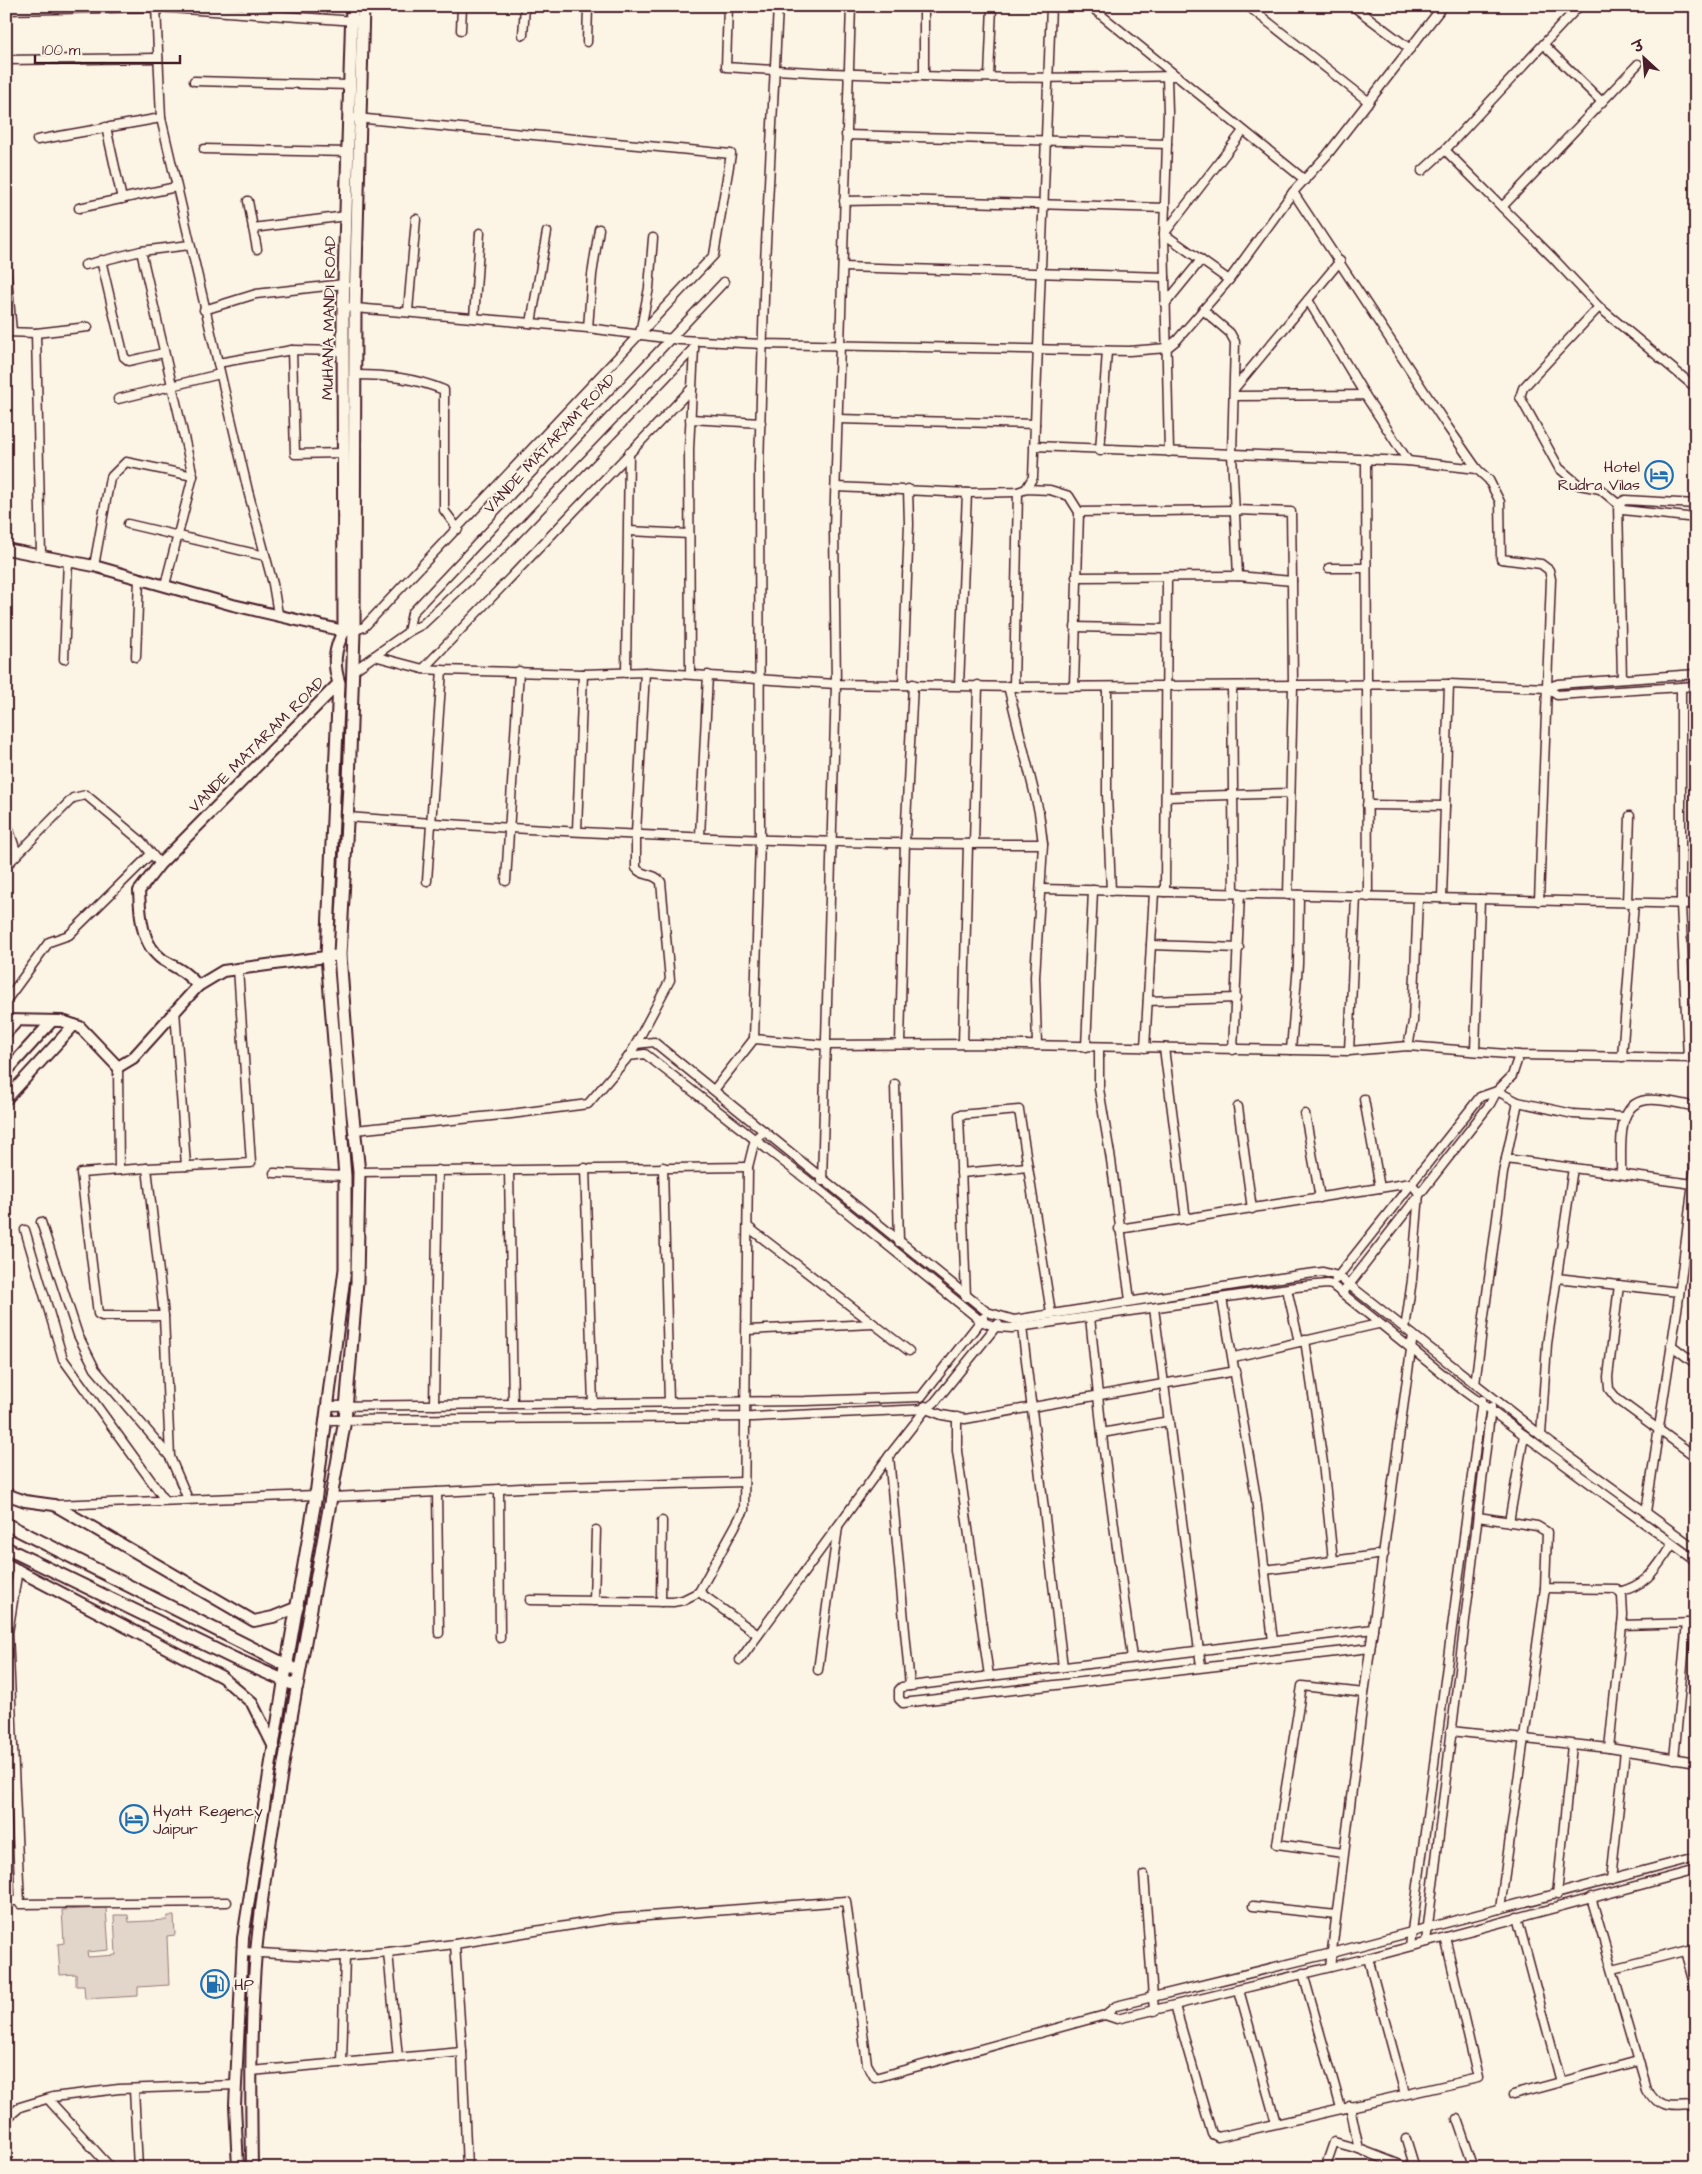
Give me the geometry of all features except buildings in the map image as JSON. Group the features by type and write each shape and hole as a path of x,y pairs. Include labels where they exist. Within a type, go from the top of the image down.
{"main road":[{"name":"MUHANA MANDI ROAD","path":"349,632 343,453 343,306 348,152 354,118 350,85 357,21 352,6"},
{"path":"6,1548 235,1659 297,1686 345,1420 357,1282 359,1172 350,1089 340,955 353,671 349,632 355,375 354,118 357,21 363,6"},
{"path":"284,1680 298,1608 316,1495 329,1406 345,1269 345,1176 327,956 339,683 334,666 335,650 349,632"},
{"name":"VANDE MATARAM ROAD","path":"339,683 353,671"},
{"path":"6,1524 300,1673"}],"street":[{"path":"292,6 292,15"},
{"path":"461,30 462,6"},
{"path":"523,35 525,6"},
{"path":"587,42 588,6"},
{"path":"728,6 726,67 924,76 1177,76"},
{"path":"714,1090 754,1038 760,839 761,680 758,539 763,344 778,6"},
{"path":"820,1191 822,1178 836,684 833,575 851,6"},
{"path":"924,6 924,76"},
{"path":"990,77 992,6"},
{"path":"1037,1045 1035,977 1043,844 1039,812 1011,687 1022,490 1033,477 1051,6"},
{"path":"1090,6 1305,180"},
{"path":"1248,6 1368,102"},
{"path":"1353,6 1410,49"},
{"path":"343,306 588,328 694,344 1107,351 1167,348 1177,340 1229,280 1293,192 1305,180 1444,6"},
{"path":"1422,171 1445,150 1579,6"},
{"path":"156,7 161,118 204,310 266,556 278,614"},
{"path":"6,10 156,7 357,21"},
{"path":"1544,45 1602,102"},
{"path":"6,60 158,58"},
{"path":"1502,207 1638,64"},
{"path":"1167,76 1168,144 1164,234 1164,304 1167,348 1169,452"},
{"path":"194,81 350,85"},
{"path":"37,140 106,126 161,118"},
{"path":"6,549 41,554 94,566 233,605 349,632 364,628 714,254 732,154 354,118"},
{"path":"106,126 122,199"},
{"path":"1164,234 1243,131"},
{"path":"846,135 1168,144"},
{"path":"204,149 348,152"},
{"path":"1445,150 1599,307 1696,388"},
{"path":"79,208 176,187"},
{"path":"1293,192 1447,426 1477,469 1489,480 1500,502 1501,559 1541,564 1549,570 1551,579 1539,901"},
{"path":"248,201 256,248"},
{"path":"844,201 1165,208"},
{"path":"253,228 346,216"},
{"path":"408,311 416,219"},
{"path":"588,328 592,275 599,229"},
{"path":"531,323 546,232"},
{"path":"474,318 480,233"},
{"path":"1164,234 1229,280"},
{"path":"640,335 649,288 653,238"},
{"path":"84,265 141,251 190,245"},
{"path":"141,251 193,476 165,585"},
{"path":"101,260 124,357 129,361 163,352"},
{"path":"1164,304 1200,260"},
{"path":"1234,393 1340,261"},
{"path":"6,265 9,332 36,333 88,327"},
{"path":"843,267 1165,276"},
{"name":"VANDE MATARAM ROAD","path":"408,632 412,613 724,282"},
{"path":"204,310 264,292 344,284"},
{"path":"1308,300 1408,460"},
{"path":"1599,307 1523,388 1520,398 1559,468 1579,485 1600,489 1624,510 1696,518"},
{"path":"1203,310 1230,333 1235,342 1232,454 1237,510 1238,576"},
{"path":"36,333 41,554"},
{"path":"690,674 690,419 694,344"},
{"name":"VANDE MATARAM ROAD","path":"353,671 408,632 423,624 501,550 694,344"},
{"path":"218,364 292,350 343,351"},
{"path":"292,350 295,454 343,453"},
{"path":"1100,451 1107,351"},
{"path":"118,400 220,374"},
{"path":"355,375 389,375 422,381 444,390 444,510 458,529"},
{"path":"423,669 692,388"},
{"path":"1234,393 1366,395"},
{"path":"690,419 761,423"},
{"path":"838,419 1035,424"},
{"path":"1034,446 1100,451 1408,460 1477,469"},
{"path":"626,673 629,453"},
{"path":"1366,460 1368,896"},
{"path":"94,566 110,478 126,462 193,476"},
{"path":"836,487 967,493 1022,490 1062,493 1069,496 1079,512 1074,686"},
{"path":"903,684 909,524 908,489"},
{"path":"959,685 967,493"},
{"path":"1618,504 1624,500 1696,504"},
{"path":"1618,504 1622,679"},
{"path":"1079,512 1237,510 1291,512 1293,686 1288,895"},
{"path":"128,524 266,556"},
{"path":"628,531 690,534"},
{"path":"64,659 68,560"},
{"path":"1329,568 1366,568"},
{"path":"1076,578 1238,576 1292,581"},
{"path":"1165,892 1167,577"},
{"path":"136,657 139,579"},
{"path":"1075,627 1166,629"},
{"path":"374,656 423,669 442,670 583,674 645,672 836,684 1011,687 1449,684 1547,688 1558,684 1696,674"},
{"path":"427,881 442,670"},
{"path":"506,881 519,671"},
{"path":"355,1130 588,1104 629,1056 667,989 671,972 661,882 654,875 638,871 636,833 645,672"},
{"path":"577,830 583,674"},
{"path":"700,836 708,675"},
{"name":"VANDE MATARAM ROAD","path":"198,986 189,975 161,958 153,948 141,928 139,891 160,864 339,683"},
{"path":"900,1044 913,684"},
{"path":"1442,898 1449,684"},
{"path":"963,1044 978,686"},
{"path":"1232,686 1239,948 1233,1050"},
{"path":"1547,688 1557,695 1696,686"},
{"path":"1107,687 1107,794 1111,890"},
{"path":"754,1038 826,1045 963,1044 1233,1050 1349,1051 1408,1046 1519,1055 1692,1058 1681,904 1681,687"},
{"path":"1166,797 1290,794"},
{"path":"6,866 73,798 80,795 86,795 141,841 160,864"},
{"path":"1367,805 1445,806"},
{"path":"1622,1056 1630,903 1630,816"},
{"path":"347,817 431,824 831,842 1043,844"},
{"path":"6,821 17,854"},
{"path":"6,1001 49,942 69,935 152,854"},
{"path":"1041,889 1696,904"},
{"path":"1086,1047 1093,890"},
{"path":"1144,1048 1154,892"},
{"path":"1291,1050 1298,964 1299,895"},
{"path":"1349,1051 1356,896"},
{"path":"1408,1046 1412,1022 1418,898"},
{"path":"1476,1051 1480,899"},
{"path":"1152,945 1239,948"},
{"path":"118,1067 133,1058 198,986 223,971 340,955"},
{"path":"164,1316 102,1316 98,1314 81,1173 252,1163 238,968"},
{"path":"1148,1001 1236,998"},
{"path":"175,1010 186,1166"},
{"path":"6,1020 62,1021 80,1027 118,1067 120,1170"},
{"path":"6,1033 17,1021"},
{"path":"6,1072 52,1021"},
{"path":"6,1098 74,1025"},
{"path":"636,1044 654,1042 966,1297 988,1312 1002,1318 1014,1320 1299,1274 1323,1272 1338,1276 1348,1286 1405,1328 1541,1435 1696,1549"},
{"path":"1099,1047 1099,1089 1111,1160 1130,1300"},
{"path":"1164,1048 1186,1220"},
{"path":"629,1056 645,1054 755,1139 981,1322 996,1327 1022,1327 1287,1289 1332,1285 1378,1324 1481,1403 1696,1562"},
{"path":"1343,1294 1419,1193 1490,1104 1497,1091 1512,1076 1519,1055"},
{"path":"895,1084 899,1242"},
{"path":"1332,1285 1480,1097 1497,1091 1518,1102 1573,1114 1625,1117"},
{"path":"1364,1099 1380,1188"},
{"path":"1621,1173 1623,1124 1629,1107 1637,1101 1656,1099 1696,1107"},
{"path":"1475,1384 1506,1159 1518,1102"},
{"path":"1238,1107 1252,1209"},
{"path":"966,1297 959,1115 1019,1110 1051,1313"},
{"path":"1305,1114 1320,1198"},
{"path":"530,1600 661,1602 683,1600 699,1592 744,1510 748,1167 755,1139 764,1131"},
{"path":"1646,1512 1679,1292 1696,1158"},
{"path":"1506,1159 1693,1184"},
{"path":"663,1167 669,1403"},
{"path":"359,1172 748,1167"},
{"path":"961,1173 1028,1167"},
{"path":"147,1168 164,1316 170,1457"},
{"path":"585,1168 593,1404"},
{"path":"1541,1435 1547,1344 1573,1168"},
{"path":"509,1169 513,1404"},
{"path":"434,1405 438,1170"},
{"path":"274,1173 345,1176"},
{"path":"1119,1229 1186,1220 1411,1183"},
{"path":"1405,1328 1412,1280 1419,1193 1411,1183"},
{"path":"41,1222 78,1335 95,1369 170,1457 188,1499"},
{"path":"748,1227 910,1352"},
{"path":"25,1230 63,1359 164,1500"},
{"path":"1557,1278 1679,1292"},
{"path":"1619,1285 1608,1378 1609,1389 1617,1399 1696,1457"},
{"path":"1287,1289 1302,1341 1323,1463 1333,1561"},
{"path":"1222,1298 1234,1357 1256,1498 1274,1641"},
{"path":"1154,1308 1201,1666"},
{"path":"329,1406 746,1402 921,1397 988,1312"},
{"path":"740,1660 889,1456 926,1408 935,1402 1002,1318"},
{"path":"1090,1318 1102,1434 1132,1658"},
{"path":"747,1330 872,1324"},
{"path":"1234,1357 1378,1324"},
{"path":"1022,1327 1063,1667"},
{"path":"1330,1967 1364,1693 1413,1335"},
{"path":"1671,1345 1696,1364"},
{"path":"327,1420 746,1417 926,1408 942,1415 965,1419 1236,1371"},
{"path":"1410,1946 1483,1390"},
{"path":"921,1397 926,1408"},
{"path":"1426,1942 1492,1397"},
{"path":"957,1417 957,1451 989,1676"},
{"path":"1102,1434 1169,1421"},
{"path":"1509,1522 1524,1435"},
{"path":"889,1456 910,1686"},
{"path":"332,1497 499,1489 744,1482"},
{"path":"499,1489 500,1638"},
{"path":"437,1492 439,1633"},
{"path":"6,1494 25,1501 54,1505 316,1495"},
{"path":"54,1505 254,1621 298,1608"},
{"path":"1478,1517 1538,1526 1547,1532 1545,1588 1500,1910"},
{"path":"661,1602 662,1521"},
{"path":"818,1670 838,1526"},
{"path":"594,1601 596,1530"},
{"path":"1619,1592 1636,1587 1649,1577 1672,1545"},
{"path":"1264,1570 1384,1554"},
{"path":"6,1564 222,1677 252,1703 274,1747"},
{"path":"18,1569 8,1633 20,1904 227,1902"},
{"path":"1545,1588 1617,1589 1622,1596 1622,1625 1609,1748"},
{"path":"699,1592 758,1635"},
{"path":"1622,1625 1692,1623 1674,1759"},
{"path":"1370,1648 1201,1666 903,1702 899,1699 899,1690 910,1686 1373,1629"},
{"path":"238,2168 236,2085 243,1952 284,1680"},
{"path":"252,2168 251,2071 256,1952 264,1882 297,1686"},
{"path":"1343,1853 1277,1844 1302,1686 1364,1693"},
{"path":"280,1712 292,1714"},
{"path":"1451,1731 1609,1748 1696,1762"},
{"path":"1557,1895 1572,1745"},
{"path":"1611,1880 1625,1751"},
{"path":"6,1791 15,1791"},
{"path":"243,1952 329,1957 345,1956 455,1944 609,1918 846,1901 867,2064 875,2078 1105,2014 1116,2006 1500,1910 1696,1857"},
{"path":"1105,2014 1117,2019 1175,2006 1368,1958 1696,1870"},
{"path":"1144,1875 1154,2010"},
{"path":"1591,1897 1638,2062 1653,2101 1659,2106 1696,2106"},
{"path":"6,1901 20,1901"},
{"path":"1253,1906 1336,1915"},
{"path":"1517,1917 1561,2082"},
{"path":"1175,2006 1212,2134 1218,2137 1478,2078 1445,1937"},
{"path":"455,1944 467,2168"},
{"path":"1613,1969 1696,1948"},
{"path":"1685,1951 1696,1991"},
{"path":"388,1952 398,2058"},
{"path":"342,2063 345,1956"},
{"path":"1368,1958 1405,2094"},
{"path":"1303,1973 1340,2108"},
{"path":"1239,1990 1276,2123"},
{"path":"251,2071 462,2052"},
{"path":"1512,2095 1638,2062"},
{"path":"6,2119 20,2107 48,2099 134,2089 236,2085"},
{"path":"134,2089 138,2168"},
{"path":"48,2099 111,2168"},
{"path":"1350,2106 1359,2149"},
{"path":"1458,2119 1474,2168"},
{"path":"1406,2139 1414,2168"},
{"path":"1325,2168 1334,2142 1359,2149 1408,2168"}],"shaded area":[{"path":"106,1908 109,1950 87,1952 88,1957 116,1955 114,1915 128,1915 129,1922 167,1920 168,1916 174,1916 175,1935 167,1936 169,1985 138,1987 138,1996 85,1999 84,1986 76,1986 76,1974 60,1975 58,1944 64,1943 62,1910"}],"place":[{"name":"Hotel Rudra Vilas","path":"1659,475"},
{"name":"Hyatt Regency Jaipur","path":"134,1819"},
{"name":"HP","path":"215,1984"}]}
